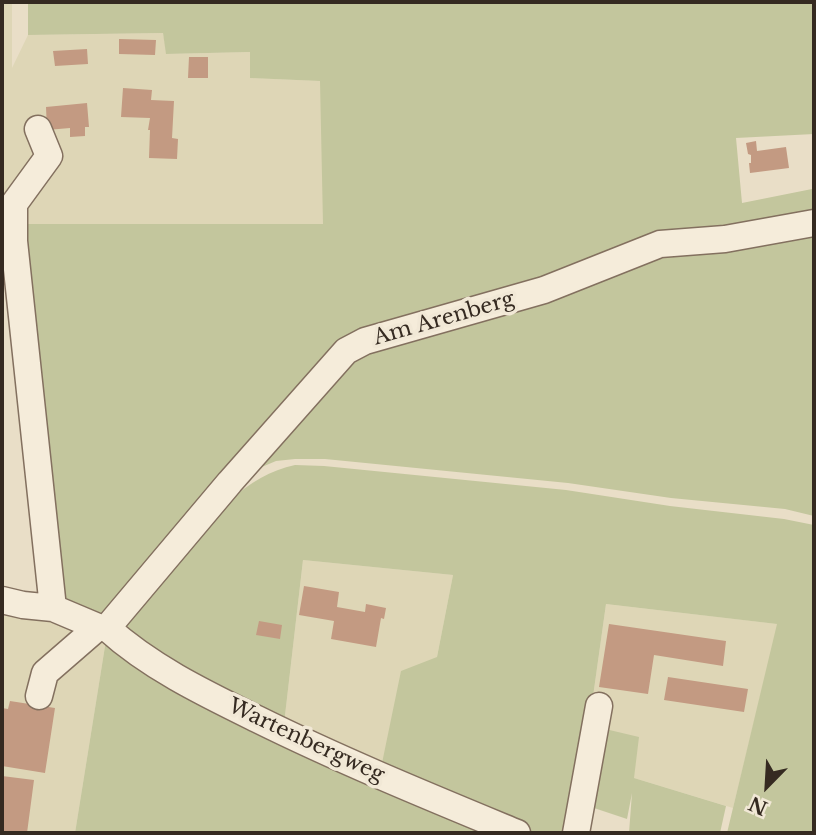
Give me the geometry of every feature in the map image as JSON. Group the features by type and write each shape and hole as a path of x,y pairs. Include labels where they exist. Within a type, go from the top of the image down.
{"street":[{"path":"38,129 49,156 13,204 14,242 53,608"},
{"name":"Am Arenberg","path":"39,696 46,673 102,627 346,351 365,341 544,290 660,244 725,239 814,223"},
{"name":"Wartenbergweg","path":"2,600 53,608 102,627 128,647 201,692 390,780 517,833"},
{"path":"576,833 599,706"}],"shaded area":[{"path":"2,2 12,2 12,68 28,35 163,33 167,54 250,52 251,78 321,81 324,224 19,224 2,238"},
{"path":"303,560 453,575 437,657 381,768 284,724"},
{"path":"606,604 778,624 733,808 634,778 589,725"},
{"path":"2,605 106,640 75,833 2,833"}],"green space":[{"path":"28,2 814,2 814,134 736,138 742,203 812,189 814,156 814,516 785,509 671,498 568,483 325,459 276,461 250,472 350,354 367,345 546,295 661,249 726,245 813,230 812,213 725,233 661,239 545,286 362,337 346,348 220,492 107,614 58,605 18,241 19,224 323,224 320,81 250,78 250,52 166,54 163,33 28,35"},
{"path":"295,465 566,490 814,525 814,833 727,833 777,624 606,604 571,833 534,833 381,768 401,671 437,657 453,575 303,560 284,724 127,634 130,617 231,500 261,478"},
{"path":"106,640 505,833 75,833"},
{"path":"601,728 639,737 634,778 726,806 720,833 629,833 632,793 627,819 588,806"}],"building":[{"path":"119,39 156,40 155,55 119,54"},
{"path":"87,49 88,64 55,66 53,51"},
{"path":"189,57 208,57 208,78 188,78"},
{"path":"123,88 152,90 151,100 174,101 172,138 178,139 177,159 149,158 150,118 121,117"},
{"path":"87,103 89,127 85,127 85,136 70,137 70,128 47,130 46,107"},
{"path":"756,141 757,151 786,147 789,168 750,173 751,155 748,154 746,143"},
{"path":"304,586 339,592 337,607 365,612 366,604 386,608 384,619 381,618 376,647 331,639 334,621 299,615"},
{"path":"259,621 282,625 280,639 256,635"},
{"path":"609,624 726,641 723,666 654,655 648,694 599,687"},
{"path":"668,677 748,689 744,712 664,700"},
{"path":"10,701 55,708 45,773 2,766 2,708 8,709"},
{"path":"2,776 34,780 27,833 2,833"}]}
